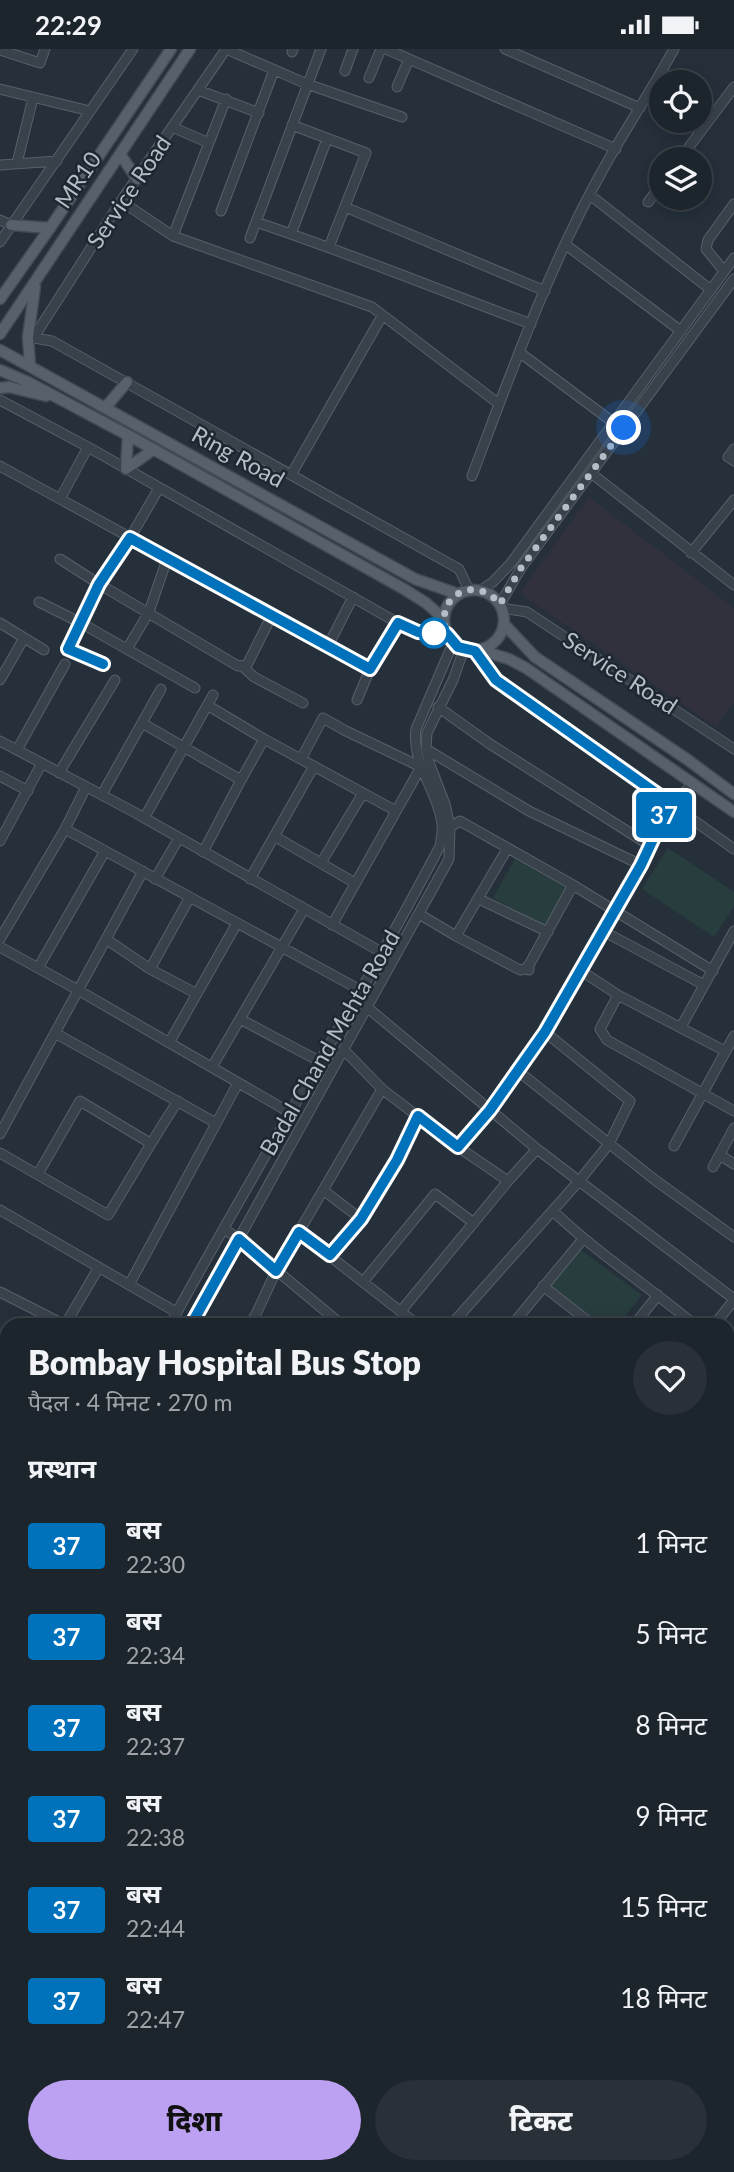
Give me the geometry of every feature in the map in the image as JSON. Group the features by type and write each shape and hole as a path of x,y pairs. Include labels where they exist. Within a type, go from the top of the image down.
{"main road":[{"name":"MR10","path":"2,294 171,49"},
{"name":"MR10","path":"0,334 190,49"},
{"path":"120,154 137,179"},
{"path":"11,225 50,228"},
{"path":"30,366 36,281"},
{"name":"Ring Road","path":"0,350 415,579 458,594"},
{"name":"Ring Road","path":"0,370 154,449 404,589 443,618"},
{"path":"105,408 127,382"},
{"path":"0,388 9,387 62,400"},
{"path":"126,469 128,435"},
{"path":"126,469 154,449"},
{"path":"734,794 535,657 504,624 501,606 495,597 475,590 458,594 450,600 443,618 450,638 473,650 509,659 526,668 734,812"},
{"path":"473,650 496,641 504,624"}],"street":[{"path":"5,50 40,63 45,49"},
{"path":"0,242 133,49"},
{"path":"226,49 307,84 402,117"},
{"name":"Service Road","path":"31,337 226,49"},
{"path":"250,238 321,49"},
{"path":"345,71 353,49"},
{"path":"369,78 384,49 616,149"},
{"path":"505,49 640,108"},
{"path":"472,476 519,352 566,245 590,195 674,49"},
{"path":"397,87 409,59"},
{"path":"222,211 274,70"},
{"path":"689,147 734,87"},
{"path":"0,89 90,111"},
{"path":"198,90 259,113"},
{"path":"17,163 33,97"},
{"path":"173,236 226,99"},
{"path":"292,125 366,153 329,247"},
{"path":"172,127 209,143"},
{"path":"291,233 327,139"},
{"path":"0,165 57,161"},
{"path":"590,195 711,290"},
{"path":"121,201 173,236 372,307 499,404"},
{"path":"724,271 706,249 708,240 734,204"},
{"path":"345,207 545,291"},
{"path":"0,220 11,225"},
{"path":"256,222 531,324"},
{"path":"566,245 681,331"},
{"path":"31,337 52,341 459,569 475,590 493,582 511,563 734,258"},
{"path":"501,606 521,568 734,279"},
{"path":"291,475 382,316"},
{"path":"519,352 614,422"},
{"path":"0,400 398,623 418,632 450,638 415,729 414,741 421,750 450,827 449,859 195,1318"},
{"path":"60,499 88,447"},
{"path":"734,449 728,457 734,461"},
{"path":"0,466 370,669"},
{"path":"591,473 734,585"},
{"path":"103,664 68,649 99,584 159,488"},
{"path":"691,553 734,500"},
{"path":"127,649 149,612 167,558"},
{"path":"60,559 243,667 254,677 303,703"},
{"path":"328,646 353,597"},
{"path":"38,602 195,688"},
{"name":"Service Road","path":"501,606 527,612 734,749"},
{"path":"243,667 247,665 272,615"},
{"path":"0,623 44,650"},
{"path":"357,700 370,669 398,623"},
{"path":"0,680 24,638"},
{"path":"421,750 438,707 473,650 496,680 734,849"},
{"path":"17,750 65,664"},
{"path":"60,773 115,680"},
{"path":"105,789 161,689"},
{"path":"147,813 213,695"},
{"path":"207,705 396,811"},
{"path":"438,707 490,744 649,845"},
{"path":"302,759 323,718 421,767 332,925"},
{"path":"142,723 240,780"},
{"path":"203,852 264,739"},
{"path":"0,741 383,953"},
{"path":"421,750 529,811 641,865"},
{"name":"Badal Chand Mehta Road","path":"173,1318 289,1112 362,991 440,846 443,826 421,767 421,750"},
{"path":"0,841 42,763"},
{"path":"250,879 314,766"},
{"path":"0,776 28,791"},
{"path":"458,1147 490,1110 545,1032 641,865 670,803 695,784"},
{"path":"0,939 65,829 86,787"},
{"path":"321,863 363,793"},
{"path":"450,827 460,821 573,885 713,971"},
{"path":"65,829 362,991"},
{"path":"274,837 355,883"},
{"path":"155,879 179,838"},
{"path":"456,936 508,849"},
{"path":"38,968 105,851"},
{"path":"0,1134 143,871"},
{"path":"419,914 520,969 529,970 573,885"},
{"path":"150,969 190,897"},
{"path":"479,899 548,932"},
{"path":"212,1067 304,909"},
{"path":"169,1042 237,923"},
{"path":"603,931 704,985"},
{"path":"681,1027 734,931"},
{"path":"106,939 150,969 197,994"},
{"path":"0,947 289,1112"},
{"path":"580,971 618,995 726,1051"},
{"path":"618,995 600,1029 607,1040 734,1111"},
{"path":"368,1008 537,1149 734,1299 719,1318"},
{"path":"240,1019 319,1061"},
{"path":"457,1318 609,1144 630,1101 545,1032"},
{"path":"55,1033 216,1123"},
{"path":"674,1146 734,1036"},
{"path":"345,1051 382,1089 508,1181"},
{"path":"518,1071 609,1144 734,1237"},
{"path":"129,1285 238,1083"},
{"path":"253,1318 276,1271 382,1089"},
{"path":"38,1174 80,1101 150,1143"},
{"path":"0,1153 108,1215 178,1101"},
{"path":"330,1255 361,1219 397,1160 418,1116"},
{"path":"713,1167 734,1128"},
{"path":"401,1311 537,1149"},
{"path":"720,1155 734,1164"},
{"path":"323,1190 361,1219"},
{"path":"363,1282 435,1193 474,1223"},
{"path":"0,1210 176,1312"},
{"path":"553,1211 583,1239 687,1318"},
{"path":"224,1229 333,1318"},
{"path":"299,1232 410,1318"},
{"path":"517,1318 583,1239"},
{"path":"69,1318 99,1267"},
{"path":"542,1286 584,1318"},
{"path":"0,1292 51,1318"},
{"path":"640,1318 659,1295"}],"shaded area":[{"path":"589,497 734,608 734,702 716,727 524,597 522,590"}],"green space":[{"path":"668,848 734,892 734,906 714,937 642,889"},
{"path":"515,859 567,888 546,927 493,898"},
{"path":"581,1250 642,1295 624,1318 593,1318 549,1286"}],"bus line":[{"name":"37","path":"103,664 68,649 99,584 130,538 370,669 398,623 418,632 447,634 458,647 475,651 496,680 670,803 641,865 545,1032 490,1110 458,1147 418,1116 397,1160 361,1219 330,1255 299,1232 276,1271 239,1239 195,1318"}],"route":[{"path":"434,633 447,634 443,618 445,609 450,600 463,591 481,590 495,597 500,604 521,568 624,428"}]}
